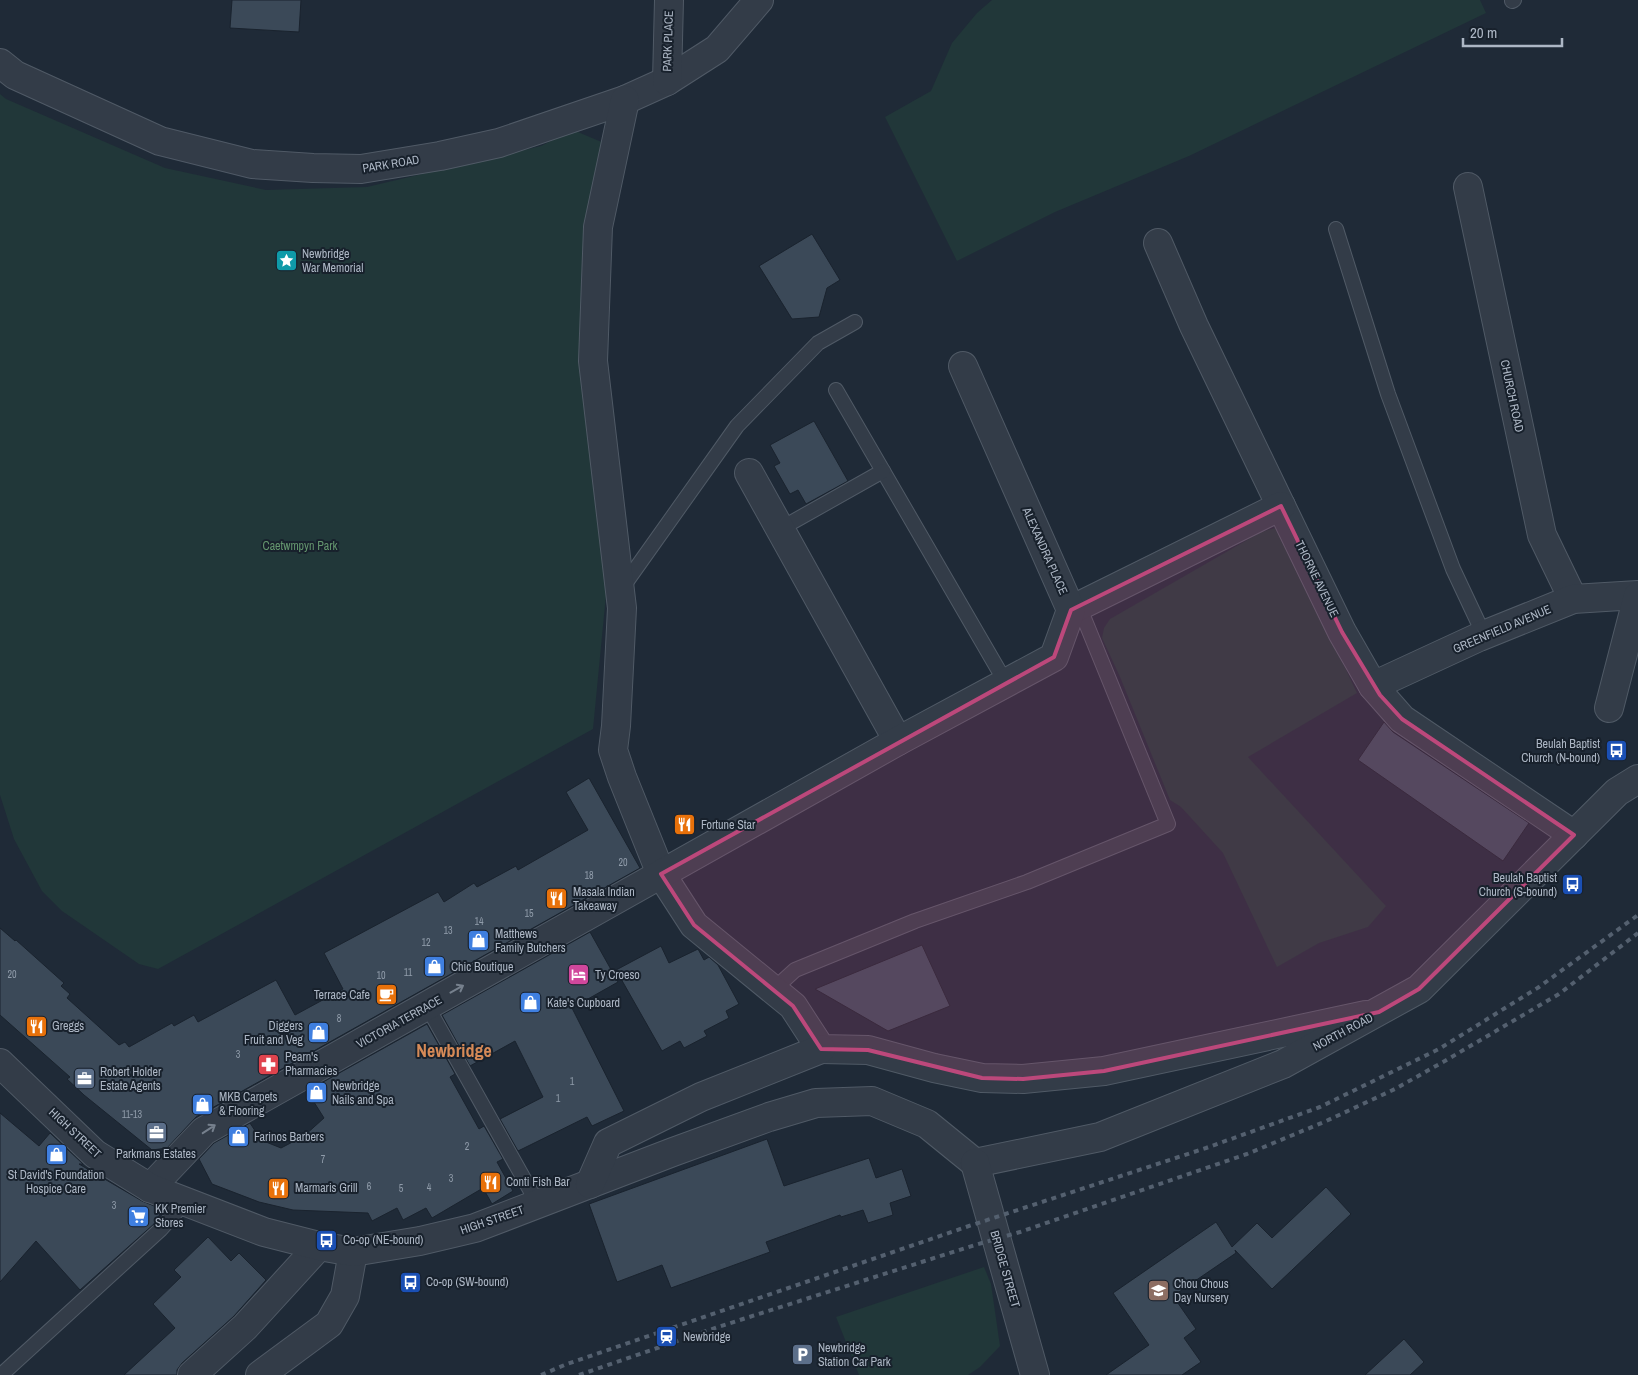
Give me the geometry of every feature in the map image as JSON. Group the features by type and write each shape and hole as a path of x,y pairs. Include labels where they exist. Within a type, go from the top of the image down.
{"street":[{"name":"PARK PLACE","path":"667,81 669,0"},
{"name":"PARK ROAD","path":"0,64 14,74 160,141 252,164 361,169 440,156 499,142 625,100 667,81 718,49 759,0"},
{"path":"625,100 598,227 593,361 622,608 613,750 622,778 661,874 694,925 772,991 793,1006 821,1049"},
{"name":"CHURCH ROAD","path":"1468,187 1542,535 1573,599"},
{"name":"THORNE AVENUE","path":"1158,243 1194,326 1342,632 1373,686 1402,718 1574,835"},
{"name":"ALEXANDRA PLACE","path":"661,874 898,741 1054,657 1075,608 963,366"},
{"path":"749,473 898,741"},
{"path":"1075,608 1281,506"},
{"path":"1609,708 1638,596"},
{"name":"GREENFIELD AVENUE","path":"1373,686 1484,635 1573,599 1638,596"},
{"name":"NORTH ROAD","path":"976,1163 1100,1137 1283,1064 1419,990 1617,792 1638,779"},
{"name":"VICTORIA TERRACE","path":"150,1188 204,1131 661,874"},
{"path":"590,1184 608,1143 701,1096 821,1049 868,1050 934,1068 982,1078 1023,1079 1104,1071 1379,1012"},
{"name":"HIGH STREET","path":"0,1063 95,1154 150,1188 264,1232 319,1246 353,1252 420,1241 475,1228 769,1117 816,1103 872,1101 927,1124 976,1163"},
{"name":"BRIDGE STREET","path":"976,1163 1034,1375"},
{"path":"192,1375 245,1327 319,1246"},
{"path":"260,1375 329,1324 345,1296 353,1252"}],"lane":[{"path":"1336,229 1388,394 1453,569 1484,635"},
{"path":"620,591 737,426 818,343 855,322"},
{"path":"836,390 1006,683"},
{"path":"780,529 883,471"},
{"path":"772,991 795,970 915,921 1027,882 1168,824 1075,608"},
{"path":"427,1006 538,1204"},
{"path":"1,1375 161,1229 185,1202"}],"highlighted area":[{"path":"1281,506 1342,632 1380,695 1402,719 1574,835 1419,989 1379,1012 1104,1071 1023,1079 982,1078 868,1050 821,1049 793,1006 694,925 661,874 1054,657 1071,610"}],"green space":[{"path":"992,0 1480,0 1486,13 1189,156 1055,212 957,261 885,117 931,91 952,43 977,13"},
{"name":"Caetwmpyn Park","path":"0,94 6,99 165,168 266,190 367,187 541,146 573,130 604,143 596,478 606,595 593,729 158,969 139,964 62,911 42,891 14,839 0,795"},
{"path":"1275,528 1283,536 1357,693 1248,757 1386,906 1368,927 1319,943 1277,967 1223,853 1181,807 1170,800 1120,677 1102,638 1104,628 1110,619 1261,532"},
{"path":"984,1267 991,1284 1000,1346 980,1367 968,1375 859,1375 836,1317"}],"building":[{"path":"232,0 301,0 299,32 230,28"},
{"path":"812,234 840,280 827,288 819,317 792,319 759,266"},
{"path":"814,421 848,481 806,504 798,490 790,494 774,466 780,463 770,445"},
{"path":"1384,722 1393,732 1529,823 1503,861 1358,760"},
{"path":"589,778 640,868 196,1117 167,1148 152,1150 84,1095 67,1079 70,1077 0,1015 0,928 64,983 61,986 70,994 67,998 119,1045 125,1042 129,1047 172,1023 174,1026 194,1015 198,1022 276,980 295,1015 343,989 324,953 438,892 444,902 474,883 477,887 516,866 518,870 588,830 566,792"},
{"path":"590,932 618,982 572,1008 624,1111 592,1126 587,1117 518,1151 500,1119 543,1097 515,1041 470,1066 442,1015"},
{"path":"922,945 950,1006 888,1031 815,989"},
{"path":"661,946 669,963 698,949 704,960 709,957 718,965 739,1004 726,1011 729,1018 704,1031 707,1036 684,1048 680,1041 662,1051 616,970"},
{"path":"427,1024 455,1074 450,1077 479,1129 484,1126 503,1159 497,1162 513,1191 492,1204 483,1188 432,1218 426,1208 403,1220 397,1208 372,1221 368,1213 293,1210 259,1202 212,1184 199,1159 214,1143 250,1123 261,1140 281,1148 304,1136 324,1118 307,1091"},
{"path":"0,1113 39,1146 50,1133 83,1164 79,1164 142,1201 164,1210 155,1223 80,1290 36,1241 0,1282"},
{"path":"767,1139 784,1186 869,1158 876,1178 902,1169 911,1196 890,1203 893,1215 868,1223 863,1210 841,1217 840,1215 766,1242 770,1252 671,1288 662,1265 617,1282 589,1204"},
{"path":"1326,1187 1351,1214 1272,1289 1235,1250 1236,1253 1173,1296 1196,1329 1184,1338 1201,1362 1182,1375 1106,1375 1149,1345 1113,1293 1216,1222 1232,1247 1257,1223 1272,1238"},
{"path":"208,1237 231,1261 239,1253 266,1280 234,1316 182,1363 177,1370 177,1375 124,1375 175,1328 153,1304 181,1277 174,1270"},
{"path":"1404,1339 1424,1362 1410,1375 1365,1375"}],"railway":[{"path":"541,1375 567,1364 966,1227 1206,1148 1320,1107 1439,1049 1539,987 1638,915"},
{"path":"579,1375 718,1327 1020,1232 1247,1154 1324,1122 1395,1089 1559,994 1638,933"}],"place":[{"name":"Newbridge War Memorial","path":"286,261"},
{"name":"Beulah Baptist Church (N-bound)","path":"1616,751"},
{"name":"Fortune Star","path":"685,825"},
{"name":"Beulah Baptist Church (S-bound)","path":"1573,885"},
{"name":"Masala Indian Takeaway","path":"557,899"},
{"name":"Matthews Family Butchers","path":"479,941"},
{"name":"Chic Boutique","path":"435,967"},
{"name":"Ty Croeso","path":"579,975"},
{"name":"Terrace Cafe","path":"386,995"},
{"name":"Kate's Cupboard","path":"531,1003"},
{"name":"Greggs","path":"36,1026"},
{"name":"Diggers Fruit and Veg","path":"319,1033"},
{"name":"Pearn's Pharmacies","path":"269,1064"},
{"name":"Robert Holder Estate Agents","path":"84,1079"},
{"name":"Newbridge Nails and Spa","path":"316,1093"},
{"name":"MKB Carpets & Flooring","path":"203,1104"},
{"name":"Parkmans Estates","path":"156,1133"},
{"name":"Farinos Barbers","path":"238,1137"},
{"name":"St David's Foundation Hospice Care","path":"56,1154"},
{"name":"Conti Fish Bar","path":"490,1182"},
{"name":"Marmaris Grill","path":"279,1188"},
{"name":"KK Premier Stores","path":"139,1216"},
{"name":"Co-op (NE-bound)","path":"327,1240"},
{"name":"Co-op (SW-bound)","path":"410,1282"},
{"name":"Chou Chous Day Nursery","path":"1158,1291"},
{"name":"Newbridge","path":"667,1337"},
{"name":"Newbridge Station Car Park","path":"802,1355"}],"district":[{"name":"Newbridge","path":"454,1050"}]}
